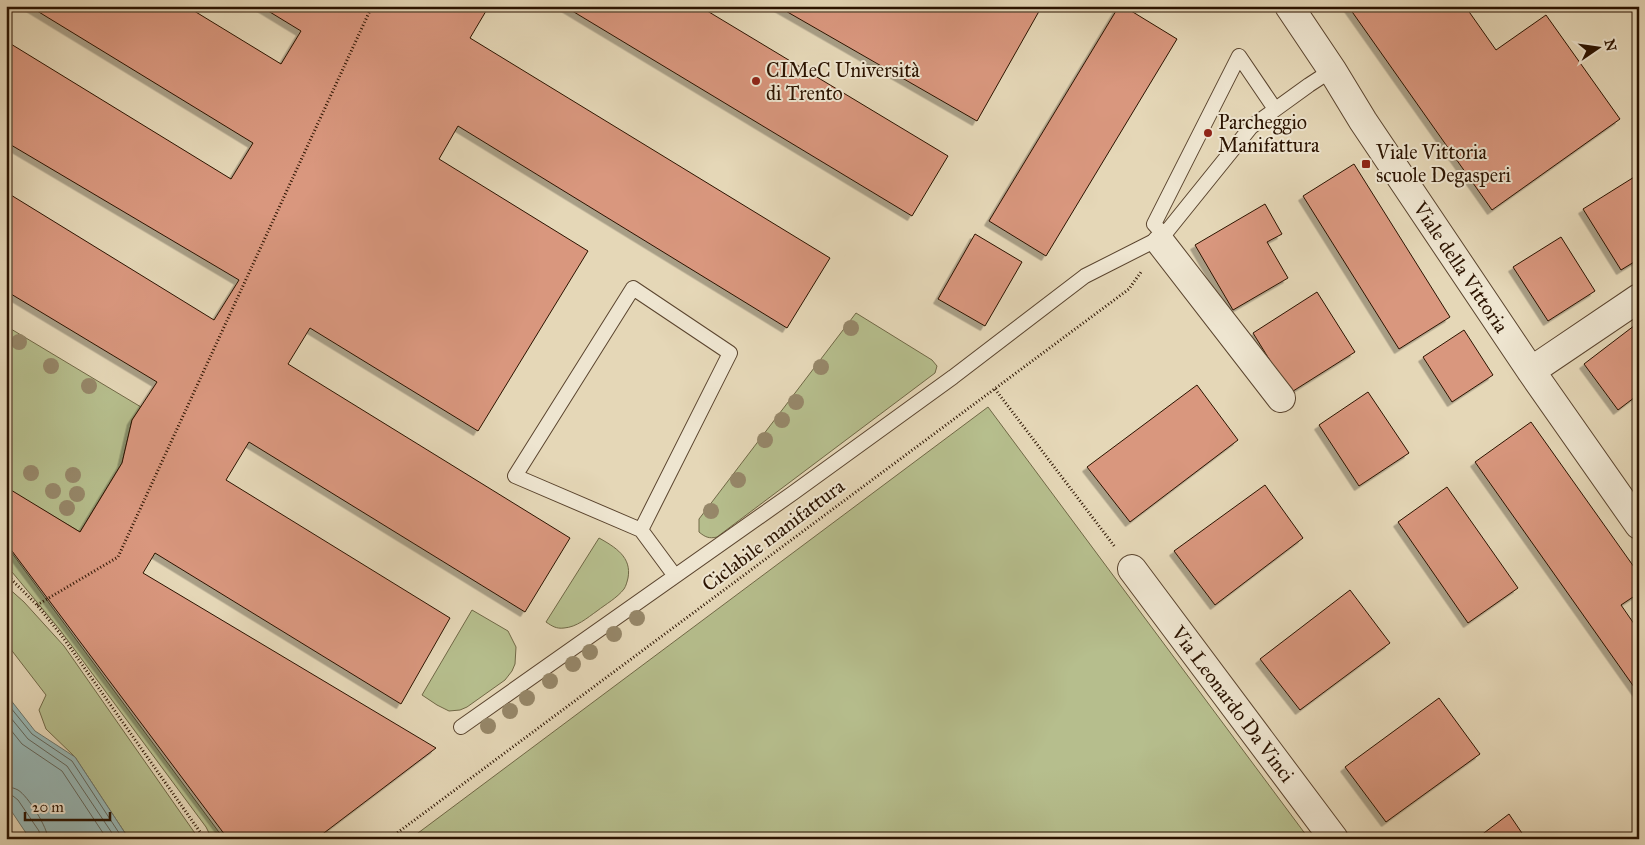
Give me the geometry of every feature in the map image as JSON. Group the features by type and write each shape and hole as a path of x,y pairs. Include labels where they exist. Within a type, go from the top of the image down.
{"street":[{"name":"Viale della Vittoria","path":"1289,6 1332,70 1363,121 1531,371 1639,525"},
{"path":"1162,239 1281,398"},
{"path":"1531,371 1639,298"},
{"name":"Via Leonardo Da Vinci","path":"1132,569 1334,839"}],"lane":[{"path":"1162,239 1154,224 1239,56 1275,109"},
{"path":"461,728 793,493 953,377 1085,276 1162,239 1251,127 1332,70"},
{"path":"641,530 730,352 633,288 515,476 641,530 674,576"}],"path":[{"path":"37,605 118,556 372,6"},
{"name":"Ciclabile manifattura","path":"390,839 1129,289 1162,239"},
{"path":"995,389 1132,569"},
{"path":"6,574 37,605 62,636 205,839"}],"green space":[{"path":"856,313 932,360 937,366 935,373 717,537 709,538 703,535 699,532 699,519"},
{"path":"6,326 141,407 132,420 122,463 80,532 6,488"},
{"path":"988,407 1309,839 410,839"},
{"path":"599,538 611,545 625,558 629,571 625,588 615,598 578,624 564,628 552,626 546,622"},
{"path":"6,545 224,839 212,839 206,827 60,630 6,567"},
{"path":"6,586 24,602 64,646 199,839 129,839 75,757 46,729 39,710 46,695 6,643"},
{"path":"472,610 508,631 516,647 515,664 505,680 467,707 449,711 422,695"}],"water":[{"path":"6,694 35,731 75,757 129,839 30,839 6,803"}],"building":[{"path":"29,6 186,6 281,64 301,31 260,6 489,6 470,38 830,258 787,328 458,126 439,159 588,251 478,431 310,328 288,364 570,538 525,612 249,442 226,480 450,618 401,704 155,553 143,573 436,748 316,839 228,839 6,543 6,487 80,532 122,463 132,420 157,382 6,291 6,192 214,320 239,280 6,142 6,41 231,179 253,143"},
{"name":"CIMeC Università di Trento","path":"564,6 699,6 948,156 912,216"},
{"path":"777,6 1042,6 977,121"},
{"path":"1119,6 1123,6 1177,39 1046,256 989,221"},
{"path":"1348,6 1465,6 1496,50 1546,15 1620,119 1492,210"},
{"path":"1354,164 1450,317 1399,349 1303,196"},
{"path":"1639,174 1639,259 1621,270 1583,209"},
{"path":"1265,204 1282,234 1267,242 1288,278 1233,310 1195,245"},
{"path":"975,234 1022,262 985,326 938,299"},
{"path":"1561,237 1595,291 1548,321 1513,267"},
{"path":"1317,292 1355,352 1290,393 1253,333"},
{"path":"1639,322 1639,394 1618,410 1584,364"},
{"path":"1464,330 1493,375 1452,402 1423,357"},
{"path":"1197,385 1238,440 1130,522 1087,467"},
{"path":"1368,392 1409,453 1359,486 1319,425"},
{"path":"1531,422 1639,574 1639,593 1621,605 1639,631 1639,694 1475,462"},
{"path":"1265,485 1303,538 1215,605 1174,551"},
{"path":"1447,487 1518,588 1468,623 1398,522"},
{"path":"1350,590 1390,643 1300,710 1260,659"},
{"path":"1439,698 1480,754 1386,822 1345,767"},
{"path":"1509,814 1526,839 1476,839"}],"place":[{"name":"CIMeC Università di Trento","path":"756,81"},
{"name":"Parcheggio Manifattura","path":"1208,133"},
{"name":"Viale Vittoria scuole Degasperi","path":"1366,164"}]}
